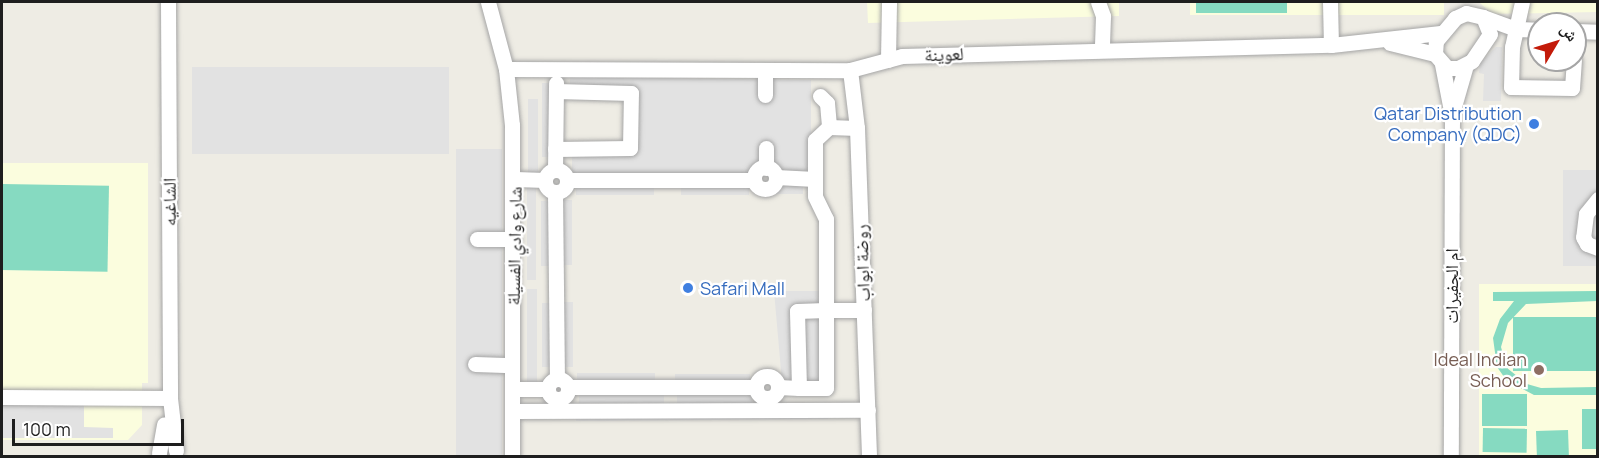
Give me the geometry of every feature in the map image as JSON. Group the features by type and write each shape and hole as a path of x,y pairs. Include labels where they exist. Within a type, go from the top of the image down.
{"street":[{"name":"الشاغيه","path":"168,2 170,400 181,454"},
{"name":"شارع وادي الفسيلة","path":"488,2 500,36"},
{"name":"شارع وادي الفسيلة","path":"499,2 500,36 506,69 515,179 512,456"},
{"path":"888,60 889,2"},
{"path":"1098,2 1103,16 1102,50"},
{"path":"1330,2 1331,45"},
{"path":"1454,2 1444,29 1438,59 1453,69 1466,64 1487,42 1516,28"},
{"path":"1522,2 1516,28 1511,87 1572,88 1573,72"},
{"path":"1444,29 1460,15 1476,10 1516,28 1527,29"},
{"path":"1476,10 1490,30 1487,42"},
{"name":"لعوينة","path":"506,69 850,70 888,60 935,54 1331,45 1384,42 1444,29"},
{"name":"لعوينة","path":"1384,42 1438,59"},
{"name":"ام الجفيرات","path":"1438,59 1452,116 1451,456"},
{"name":"ام الجفيرات","path":"1452,116 1466,64"},
{"path":"556,69 555,149 547,188 555,192 563,189 567,180"},
{"name":"روضة ابواب","path":"850,70 857,128 869,456"},
{"path":"765,71 765,95"},
{"path":"555,149 630,148 631,126 631,93 556,92"},
{"path":"820,96 827,102 829,127"},
{"path":"771,399 799,388 826,388 826,219 815,196 815,140 829,127 857,128"},
{"path":"567,180 754,180 758,187 766,189 774,185 766,148"},
{"path":"515,179 550,175 561,171 567,180"},
{"path":"771,172 815,179"},
{"path":"555,192 558,393"},
{"path":"1598,199 1586,214 1583,237 1587,244 1598,248"},
{"path":"477,239 513,239"},
{"path":"799,388 797,311 864,310"},
{"path":"475,364 512,365"},
{"path":"513,411 558,393 755,387 759,379 767,376 776,380 771,399"},
{"path":"512,389 558,393 771,399 868,410"},
{"path":"2,397 170,400"},
{"name":"الشاغيه","path":"158,454 165,410 170,400"},
{"path":"158,454 169,448 181,454"}],"shaded area":[{"path":"867,2 1119,2 1119,16 868,23"},
{"path":"1190,2 1444,2 1444,15 1190,15"},
{"path":"1479,2 1597,2 1597,12 1492,14"},
{"path":"1496,47 1502,47 1501,101 1483,101 1484,74 1479,73 1480,63"},
{"path":"192,67 449,67 449,154 192,154"},
{"path":"570,77 811,80 811,173 779,172 772,164 758,163 749,173 572,175 572,153 635,153 636,88 570,87"},
{"path":"542,83 551,83 551,157 542,157"},
{"path":"528,99 538,99 538,173 528,173"},
{"path":"456,149 502,149 502,455 456,455"},
{"path":"2,163 148,163 148,383 142,383 142,425 128,440 2,440"},
{"path":"1563,170 1597,170 1597,266 1563,266"},
{"path":"776,185 803,185 803,194 776,194"},
{"path":"576,186 654,186 654,195 576,195"},
{"path":"681,186 749,186 749,195 681,195"},
{"path":"527,187 536,187 536,280 527,280"},
{"path":"563,200 572,200 572,265 563,265"},
{"path":"541,201 551,201 551,266 541,266"},
{"name":"Ideal Indian School","path":"1479,284 1597,284 1597,456 1479,456"},
{"path":"527,289 537,289 537,382 527,382"},
{"path":"774,291 822,291 821,385 782,382"},
{"path":"564,302 573,302 573,367 564,367"},
{"path":"542,303 552,303 552,367 542,367"},
{"path":"577,373 655,373 655,382 577,382"},
{"path":"675,374 750,374 750,382 675,382"},
{"path":"579,394 664,394 664,403 579,403"},
{"path":"677,395 752,395 752,403 677,403"},
{"path":"2,405 84,405 84,427 113,428 113,438 2,438"},
{"path":"828,415 828,419 576,421 576,416"}],"green space":[{"path":"1196,2 1287,2 1287,13 1196,13"},
{"path":"2,184 109,186 107,272 2,270"},
{"path":"1597,291 1597,301 1526,304 1508,323 1501,347 1507,368 1527,384 1541,388 1597,387 1597,395 1534,395 1507,381 1497,367 1493,338 1500,319 1514,301 1493,301 1493,292"},
{"path":"1513,317 1597,317 1597,371 1513,371"},
{"path":"1482,394 1527,394 1527,426 1482,426"},
{"path":"1582,409 1597,409 1597,449 1582,449"},
{"path":"1483,428 1527,429 1527,453 1483,452"},
{"path":"1568,430 1569,456 1537,456 1536,431"}],"place":[{"name":"Qatar Distribution Company (QDC)","path":"1534,124"},
{"name":"Safari Mall","path":"688,288"},
{"name":"Ideal Indian School","path":"1539,370"}]}
